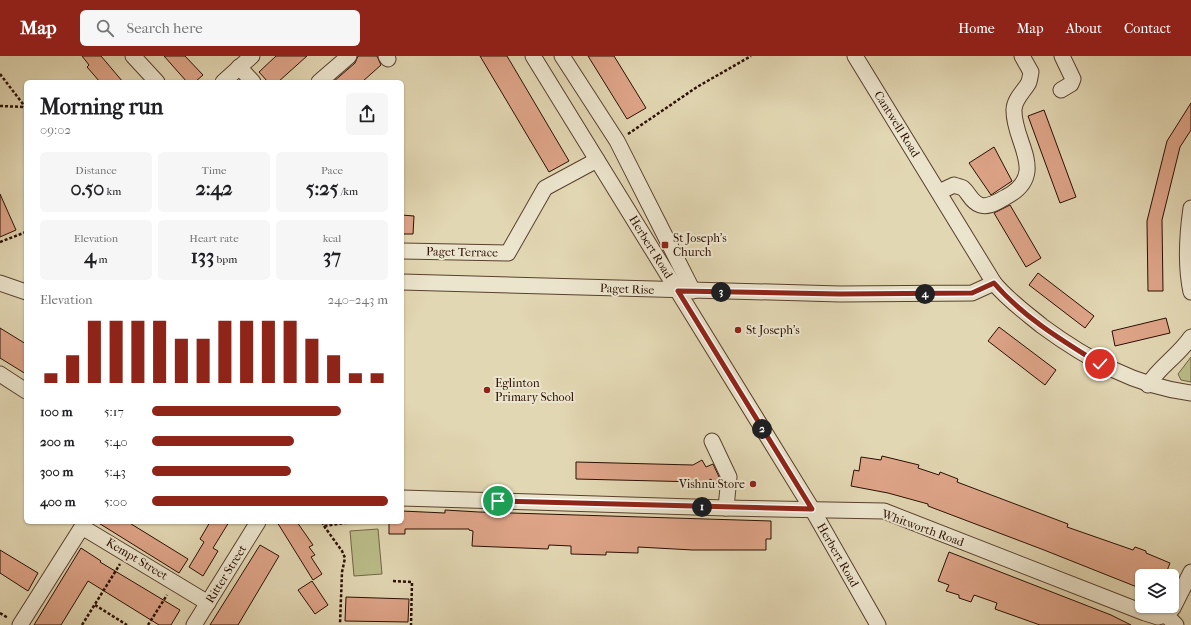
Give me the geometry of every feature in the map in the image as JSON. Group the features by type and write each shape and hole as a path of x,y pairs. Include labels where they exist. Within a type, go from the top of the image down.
{"street":[{"path":"133,56 155,80"},
{"path":"321,80 349,56"},
{"name":"Herbert Road","path":"533,56 812,509 878,625"},
{"name":"Herbert Road","path":"562,56 617,141 693,291"},
{"name":"Cantwell Road","path":"855,56 994,283 1009,300 1066,344 1100,364 1148,385 1191,393"},
{"path":"939,192 954,185 963,188 971,199 980,205 992,205 1014,193 1022,183 1027,170 1027,157 1014,122 1014,108 1020,94 1029,83 1031,72 1022,56"},
{"path":"1061,90 1071,84 1073,78 1062,56"},
{"path":"225,80 244,60 252,80"},
{"name":"Paget Terrace","path":"404,251 508,254 545,188 597,160"},
{"path":"1191,208 1187,233 1187,263 1191,292"},
{"name":"Paget Rise","path":"404,282 678,291 840,294 972,293 994,283"},
{"path":"0,284 24,291"},
{"path":"1148,385 1154,375 1179,353 1191,337"},
{"path":"0,374 24,390"},
{"path":"712,441 729,477 726,508"},
{"name":"Whitworth Road","path":"404,498 726,508 884,511 1145,613 1171,620"},
{"name":"Ritter Street","path":"194,625 257,524"},
{"name":"Kempt Street","path":"20,625 82,527 208,603"},
{"path":"1171,620 1174,608 1191,572"}],"path":[{"path":"617,141 697,87 752,56"},
{"path":"0,74 24,105"},
{"path":"0,106 24,108"},
{"path":"0,242 24,233"},
{"path":"338,524 324,526 342,551 345,558 342,572 340,624"},
{"path":"82,625 127,553"},
{"path":"393,581 412,582 411,625"},
{"path":"148,625 175,582"},
{"path":"95,605 127,625"}],"green space":[{"path":"1191,357 1191,382 1181,380 1178,374"},
{"path":"378,529 382,574 354,576 350,531"}],"building":[{"path":"82,56 101,56 121,80 98,80 87,67 89,65"},
{"path":"164,56 185,56 203,75 197,80 185,80"},
{"path":"276,56 307,56 280,80 266,80 259,72"},
{"path":"358,56 377,56 381,65 364,80 335,80 355,63"},
{"path":"480,56 507,56 569,161 549,172"},
{"path":"588,56 614,56 646,108 627,119"},
{"path":"1191,103 1191,130 1180,147 1162,220 1163,291 1148,291 1147,221 1167,141"},
{"path":"1044,110 1076,197 1060,203 1028,116"},
{"path":"994,147 1012,181 991,195 969,163"},
{"path":"0,194 16,230 0,237"},
{"path":"1010,205 1041,258 1026,267 994,213"},
{"path":"404,215 414,216 413,234 404,234"},
{"path":"1038,273 1094,316 1085,328 1029,285"},
{"path":"1166,318 1170,333 1115,346 1112,331"},
{"path":"999,327 1056,370 1045,385 988,341"},
{"path":"0,328 24,343 24,373 0,358"},
{"path":"882,456 919,465 918,468 939,475 940,472 958,479 957,482 1068,524 1067,527 1133,550 1135,547 1170,563 1168,569 1135,569 1135,586 928,506 928,504 888,493 851,486 854,470 859,471 861,457 881,460"},
{"path":"702,460 706,467 713,464 720,479 719,482 714,485 711,479 701,485 699,482 576,479 576,462 693,465"},
{"path":"445,510 771,521 771,539 766,539 766,550 693,550 638,547 638,553 606,552 606,555 571,554 571,546 549,545 548,549 472,546 473,531 469,529 405,529 405,534 389,534 389,524 404,524 404,511 445,513"},
{"path":"100,524 131,524 188,559 179,573"},
{"path":"209,524 228,524 213,548 218,551 203,576 189,567 204,542 200,539"},
{"path":"278,524 298,524 313,545 309,547 315,555 311,557 322,574 313,580"},
{"path":"260,545 279,556 238,625 210,625"},
{"path":"81,548 101,561 100,562 180,610 171,625 159,625 88,581 61,625 34,625"},
{"path":"0,550 38,573 28,591 0,573"},
{"path":"949,552 1111,615 1131,625 1040,625 995,609 997,603 974,595 971,602 959,598 959,595 946,591 949,585 938,581"},
{"path":"312,581 328,605 315,614 298,590"},
{"path":"346,597 409,599 408,622 345,621"}],"place":[{"name":"St Joseph's Church","path":"665,245"},
{"name":"St Joseph's","path":"738,330"},
{"name":"Eglinton Primary School","path":"487,390"},
{"name":"Vishnu Store","path":"753,484"}],"route":[{"path":"498,501 812,509 678,291 840,294 972,293 994,283 1009,300 1066,344 1100,364"}]}
